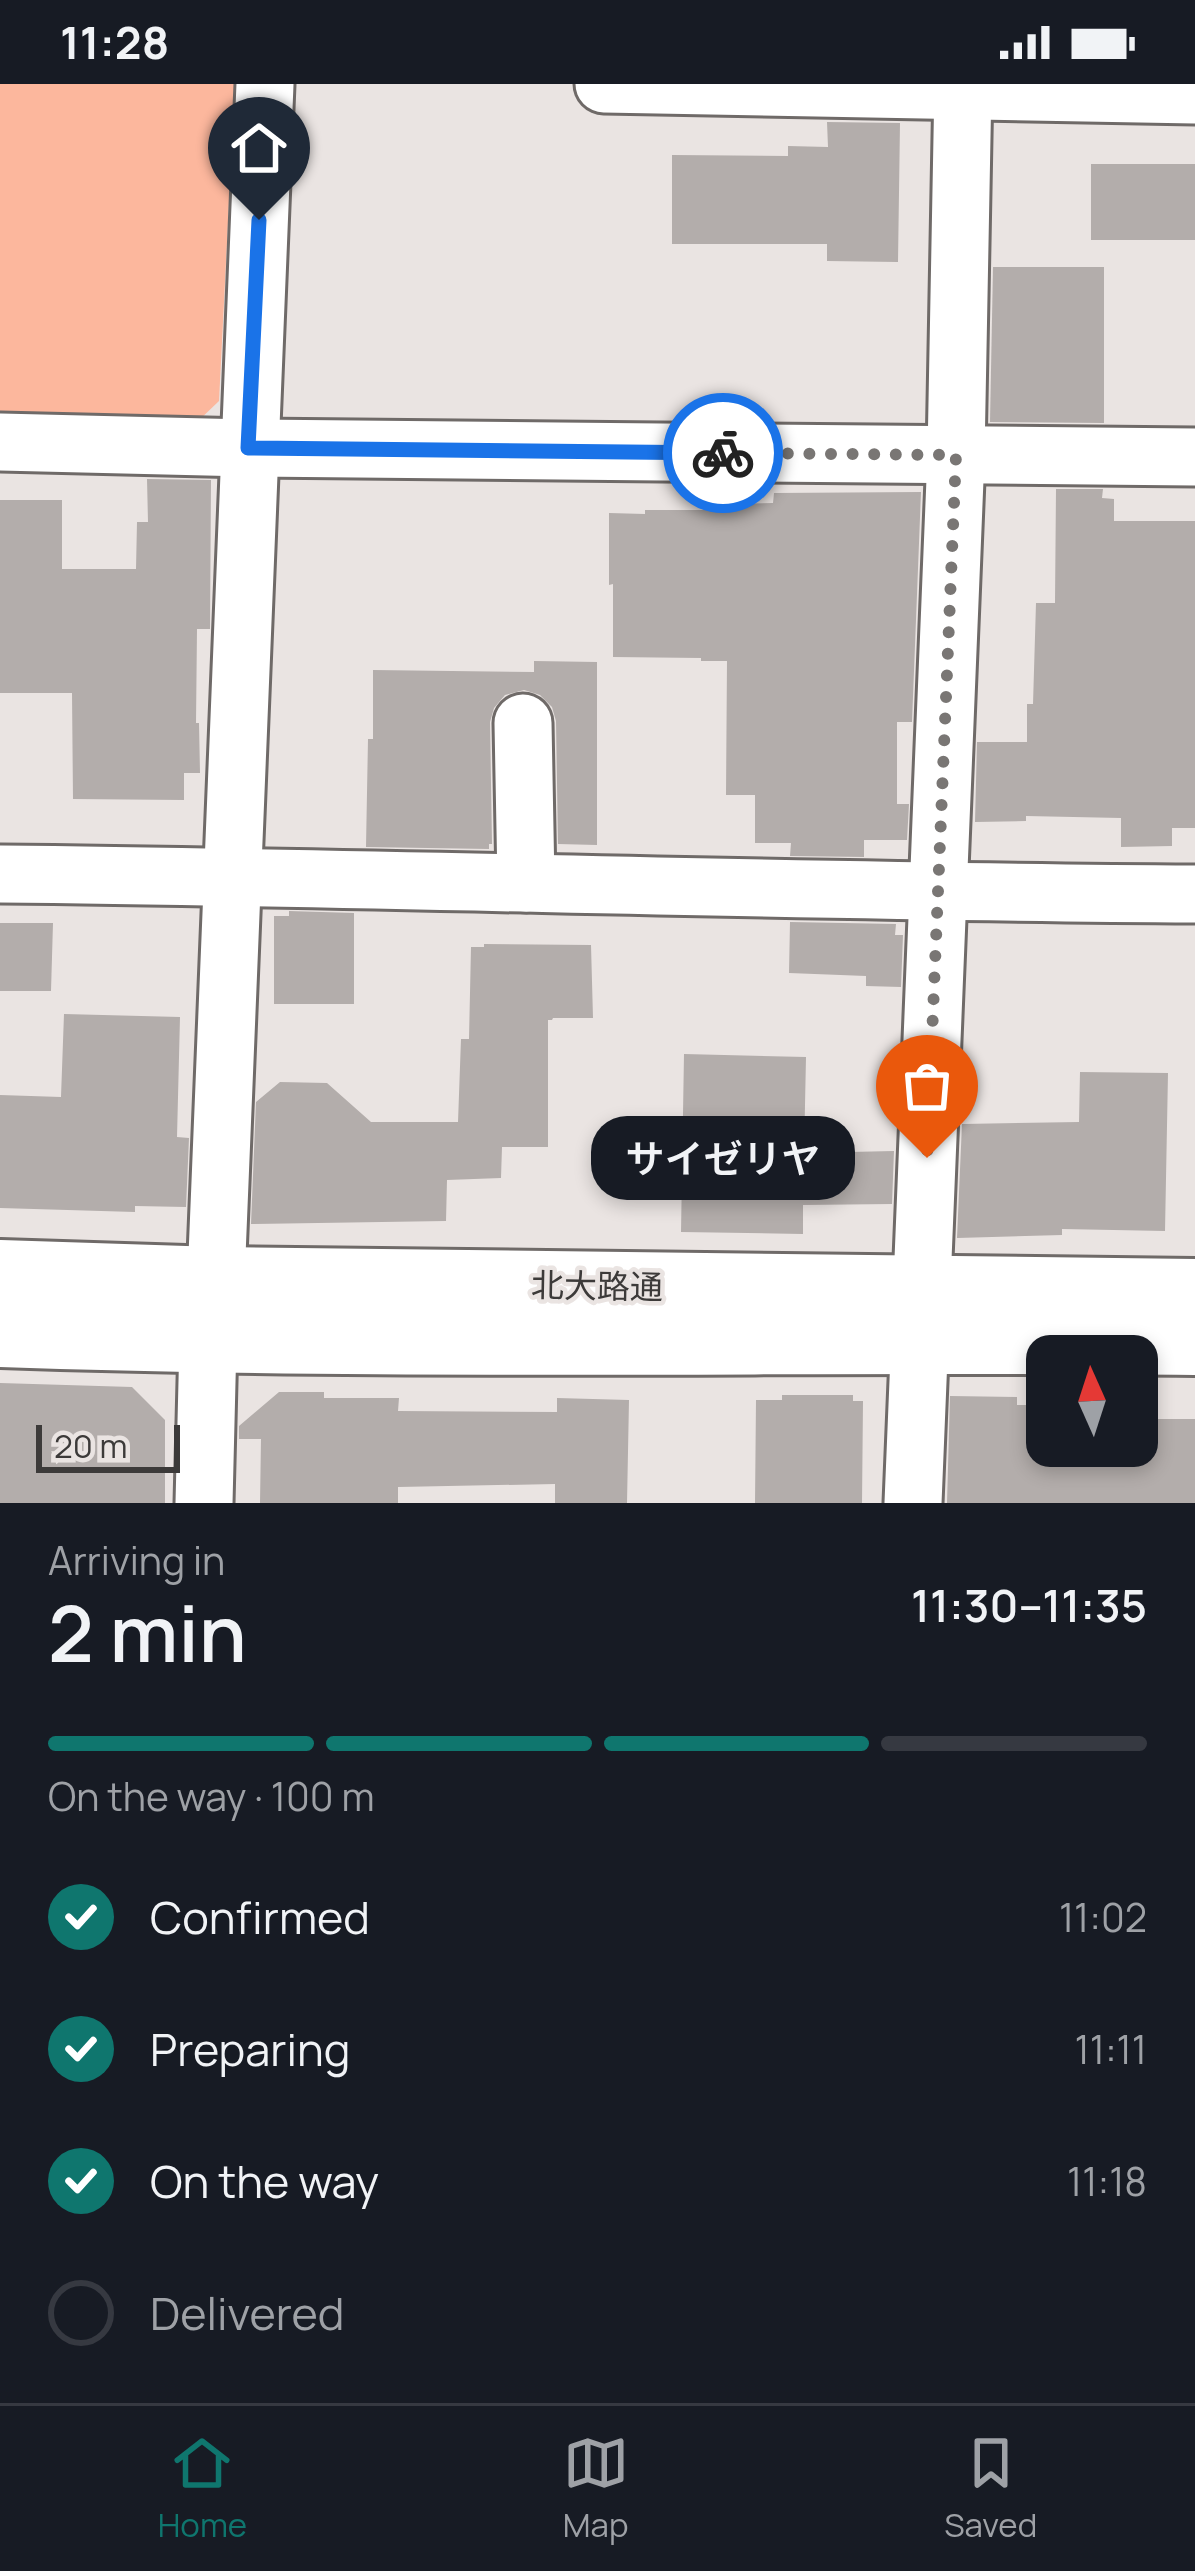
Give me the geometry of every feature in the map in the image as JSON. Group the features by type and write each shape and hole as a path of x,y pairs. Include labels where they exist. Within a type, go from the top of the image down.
{"main road":[{"name":"北大路通","path":"0,1274 212,1311"},
{"name":"北大路通","path":"0,1334 212,1311 920,1315 1195,1292"},
{"name":"北大路通","path":"920,1315 1195,1342"}],"street":[{"path":"204,1503 265,84"},
{"path":"604,84 1195,94"},
{"path":"913,1503 956,455 963,87"},
{"path":"0,442 1195,457"},
{"path":"523,723 526,883"},
{"path":"0,874 1195,894"}],"shaded area":[{"path":"0,84 235,84 219,401 196,423 0,419"}],"building":[{"path":"827,122 900,123 898,262 827,261 827,244 672,244 672,155 788,156 788,146 828,147"},
{"path":"1091,164 1195,164 1195,240 1091,240"},
{"path":"993,267 1104,267 1104,423 990,422"},
{"path":"147,479 211,480 210,629 197,629 200,773 184,773 184,800 73,799 72,693 0,693 0,500 62,500 62,569 136,569 137,522 148,522"},
{"path":"1056,489 1103,489 1102,498 1114,499 1114,521 1195,521 1195,828 1172,828 1172,846 1121,847 1121,818 1026,816 1026,821 975,822 977,742 1027,742 1036,603 1055,603"},
{"path":"921,492 912,722 897,722 897,804 909,804 907,840 864,840 864,857 790,856 791,843 755,843 755,795 726,795 727,661 613,657 609,513 727,510 727,504 773,503 774,493"},
{"path":"534,661 597,662 597,845 558,844 556,721 552,707 540,695 524,690 505,695 490,722 489,849 366,847 373,670 534,672"},
{"path":"289,911 354,913 354,1004 274,1004 274,916 289,916"},
{"path":"790,922 896,924 895,935 903,935 901,987 866,986 866,976 789,973"},
{"path":"0,923 53,923 51,991 0,991"},
{"path":"591,945 593,1018 548,1020 548,1147 502,1147 501,1178 447,1180 446,1221 251,1224 256,1102 280,1082 327,1083 371,1122 458,1122 461,1039 469,1039 471,947"},
{"path":"64,1014 180,1017 177,1137 189,1138 186,1207 135,1206 135,1212 0,1208 0,1095 61,1097"},
{"path":"684,1054 806,1057 804,1153 894,1151 892,1204 803,1205 803,1234 681,1232"},
{"path":"1080,1072 1168,1073 1165,1231 1062,1229 1062,1235 957,1238 962,1124 1079,1122"},
{"path":"0,1383 132,1387 165,1420 165,1503 0,1503"},
{"path":"279,1392 324,1392 324,1398 399,1398 398,1411 557,1412 557,1398 629,1400 627,1503 555,1503 555,1484 398,1487 398,1503 260,1503 261,1439 239,1439 239,1426"},
{"path":"782,1395 853,1395 853,1401 863,1401 862,1503 755,1503 756,1400 782,1400"},
{"path":"950,1396 1017,1397 1017,1405 1026,1405 1026,1467 1158,1467 1158,1419 1195,1419 1195,1503 947,1503"}],"way so far":[{"path":"723,453 956,455 927,1158"}],"place":[{"name":"サイゼリヤ","path":"927,1158"}],"route":[{"path":"259,220 248,448 723,453"}]}
